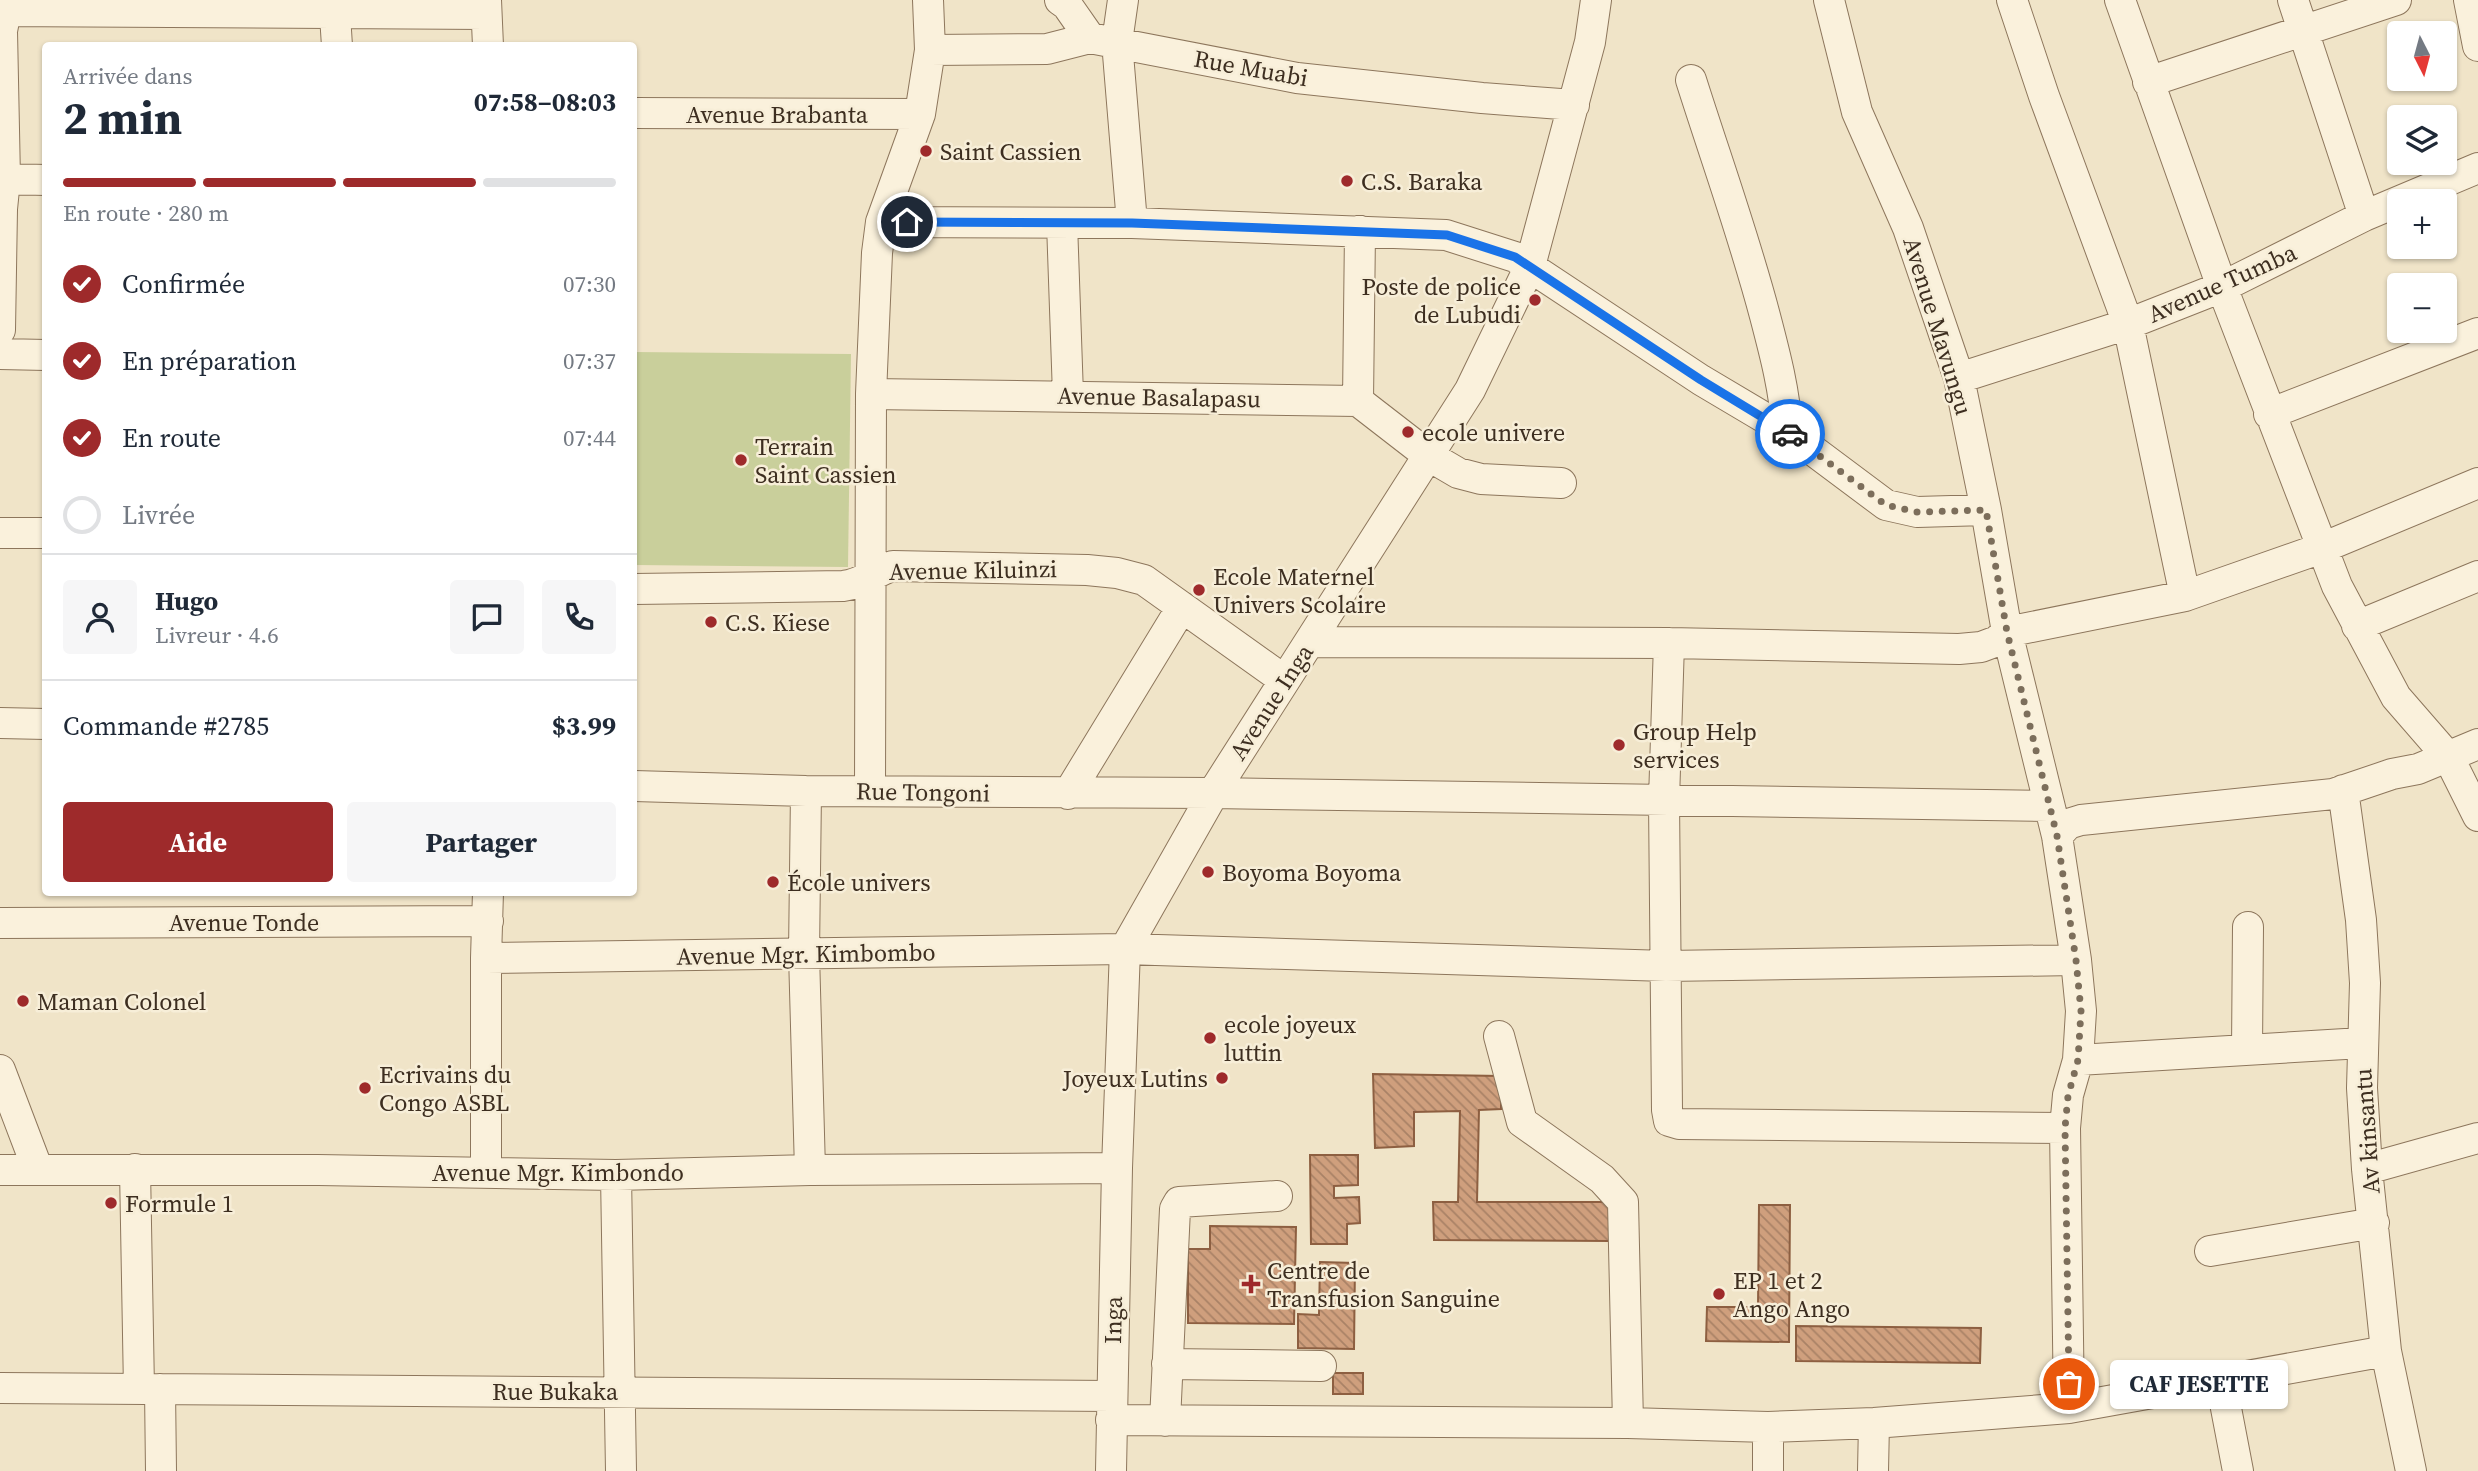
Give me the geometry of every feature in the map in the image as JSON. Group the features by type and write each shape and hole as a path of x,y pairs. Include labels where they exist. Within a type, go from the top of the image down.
{"street":[{"path":"870,790 871,394 877,253 881,222 920,114 930,50 928,0"},
{"path":"1060,0 1103,40"},
{"path":"1123,0 1103,40 1132,223"},
{"name":"Avenue Inga","path":"1117,1168 1125,950 1213,793 1470,390 1530,266 1590,42 1596,0"},
{"name":"Avenue Mavungu","path":"1829,0 1857,112 1908,228 1959,378 2007,632 2057,836 2081,1011 2078,1060 2068,1096 2065,1128 2069,1408"},
{"path":"2012,0 2044,96 2128,324 2185,596"},
{"path":"2120,0 2269,414 2337,586 2396,697 2449,758 2478,816"},
{"path":"2293,0 2364,216"},
{"path":"2148,82 2396,0"},
{"path":"2469,0 2478,46"},
{"path":"0,330 4,7 335,15 485,7 488,42"},
{"path":"335,15 337,42"},
{"name":"Rue Muabi","path":"930,50 1047,49 1103,40 1297,78 1574,105"},
{"path":"1691,80 1750,261 1779,369 1787,431"},
{"name":"Avenue Brabanta","path":"637,113 920,114"},
{"name":"Avenue Tumba","path":"1959,378 2128,324 2222,287 2364,216 2478,168"},
{"path":"2,199 42,182"},
{"path":"881,222 1132,223 1447,235 1515,257 1530,266 1701,380 1787,431 1886,505 1917,512 1986,510"},
{"path":"1062,223 1068,395"},
{"path":"1360,231 1359,401 1429,456 1469,477 1561,483"},
{"path":"2269,414 2478,333"},
{"path":"0,354 42,355"},
{"name":"Avenue Basalapasu","path":"871,394 1359,401"},
{"path":"1310,642 1669,643 1959,649 1981,647 1997,641 2007,632 2185,596 2322,548 2478,483"},
{"path":"0,533 42,533"},
{"name":"Avenue Kiluinzi","path":"637,589 843,586 856,584 880,569 894,566 1107,572 1144,580 1284,680"},
{"path":"2357,626 2478,576"},
{"path":"1068,794 1182,607"},
{"path":"1669,643 1664,800 1669,1121 1679,1125 2065,1128"},
{"path":"0,723 42,724"},
{"path":"2057,836 2068,824 2081,820 2333,793 2392,774 2418,769 2478,744"},
{"name":"Rue Tongoni","path":"637,786 806,791 1213,793 2048,806"},
{"name":"Av kinsantu","path":"2343,789 2361,920 2365,983 2362,1088 2367,1170 2386,1351 2411,1471"},
{"path":"806,791 804,954 810,1170"},
{"path":"486,1172 488,907"},
{"name":"Avenue Tonde","path":"0,923 488,907"},
{"path":"2247,1050 2248,927"},
{"name":"Avenue Mgr. Kimbombo","path":"486,958 1125,950 1666,966 2076,960"},
{"path":"1499,1036 1522,1122 1602,1179 1623,1202 1628,1423"},
{"path":"2078,1060 2362,1043"},
{"path":"0,1070 38,1170"},
{"path":"2367,1170 2478,1138"},
{"name":"Avenue Mgr. Kimbondo","path":"0,1170 616,1175 810,1170 1117,1168"},
{"name":"Inga","path":"1111,1471 1117,1168"},
{"path":"135,1169 150,1389 160,1471"},
{"path":"616,1175 621,1471"},
{"path":"1165,1421 1175,1209 1179,1202 1277,1196"},
{"path":"2210,1251 2374,1223"},
{"name":"Rue Bukaka","path":"0,1388 620,1391 1111,1408 1165,1421 1628,1423 1768,1427 1874,1423 2069,1408 2386,1351"},
{"path":"1167,1364 1321,1366"},
{"path":"2221,1382 2238,1471"},
{"path":"1873,1471 1874,1423"},
{"path":"1768,1427 1768,1471"}],"green space":[{"name":"Terrain Saint Cassien","path":"637,352 851,354 848,567 637,565"}],"building":[{"path":"1373,1074 1501,1076 1501,1109 1479,1110 1477,1202 1610,1202 1610,1241 1434,1240 1433,1202 1458,1202 1460,1111 1414,1112 1414,1146 1375,1148"},
{"path":"1310,1155 1358,1155 1358,1185 1334,1186 1334,1198 1359,1197 1360,1223 1347,1224 1347,1244 1311,1244"},
{"path":"1759,1205 1790,1205 1789,1342 1706,1341 1707,1307 1758,1307"},
{"path":"1210,1226 1296,1227 1294,1324 1188,1323 1188,1249 1210,1249"},
{"path":"1320,1262 1355,1263 1354,1349 1298,1348 1298,1314 1319,1315"},
{"path":"1796,1326 1981,1328 1980,1363 1796,1361"},
{"path":"1333,1373 1363,1373 1363,1394 1333,1394"}],"way so far":[{"path":"1790,434 1886,505 1917,512 1986,510 2007,632 2057,836 2081,1011 2078,1060 2068,1096 2065,1128 2069,1384"}],"place":[{"name":"Saint Cassien","path":"926,151"},
{"name":"C.S. Baraka","path":"1347,181"},
{"name":"Poste de police de Lubudi","path":"1535,300"},
{"name":"ecole univere","path":"1408,432"},
{"name":"Terrain Saint Cassien","path":"741,460"},
{"name":"Ecole Maternel Univers Scolaire","path":"1199,590"},
{"name":"C.S. Kiese","path":"711,622"},
{"name":"Group Help services","path":"1619,745"},
{"name":"Boyoma Boyoma","path":"1208,872"},
{"name":"École univers","path":"773,882"},
{"name":"Maman Colonel","path":"23,1001"},
{"name":"ecole joyeux luttin","path":"1210,1038"},
{"name":"Joyeux Lutins","path":"1222,1078"},
{"name":"Ecrivains du Congo ASBL","path":"365,1088"},
{"name":"Formule 1","path":"111,1203"},
{"name":"Centre de Transfusion Sanguine","path":"1251,1284"},
{"name":"EP 1 et 2 Ango Ango","path":"1719,1294"},
{"name":"CAF JESETTE","path":"2069,1384"}],"route":[{"path":"907,222 1132,223 1447,235 1515,257 1701,380 1790,434"}]}
